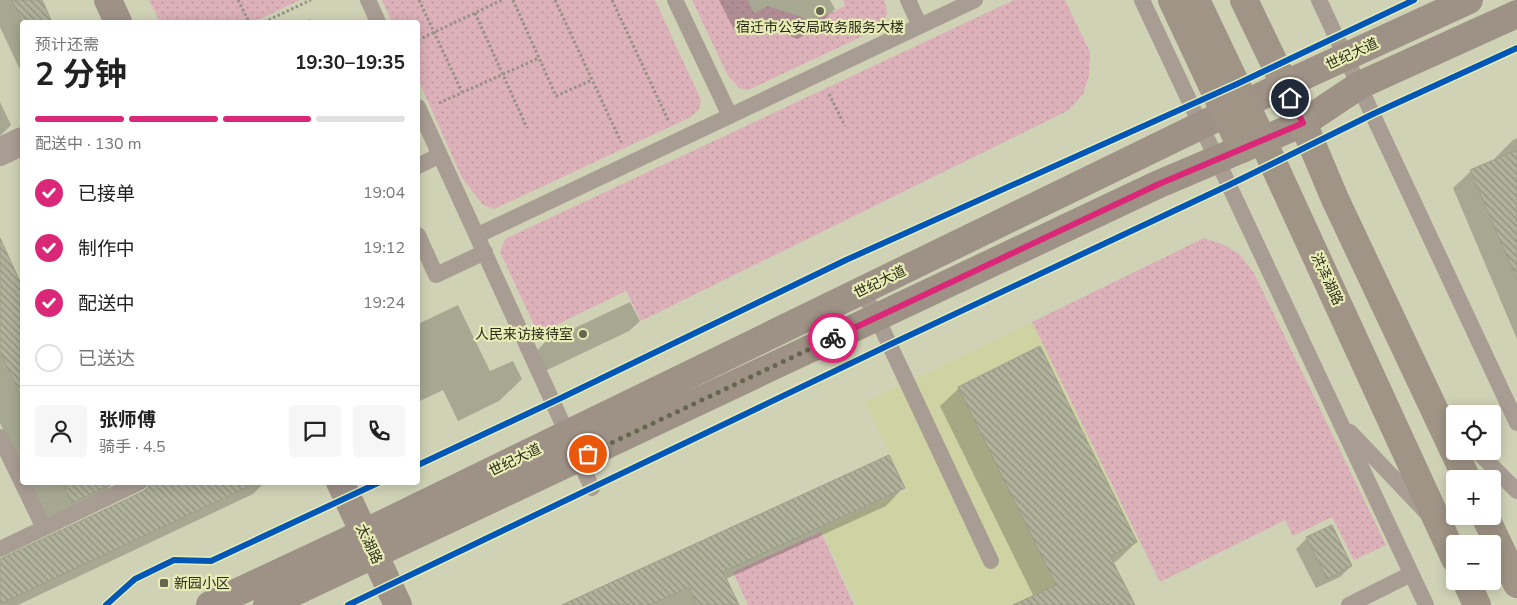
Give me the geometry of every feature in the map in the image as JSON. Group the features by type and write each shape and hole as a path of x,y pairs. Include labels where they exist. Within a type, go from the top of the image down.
{"main road":[{"path":"1172,0 1236,109"},
{"name":"洪泽湖路","path":"1196,0 1236,109 1446,539"},
{"path":"1244,0 1303,123 1335,199 1463,470"},
{"path":"1489,525 1517,584"},
{"path":"1470,590 1477,605"}],"street":[{"path":"108,0 117,20"},
{"name":"世纪大道","path":"574,446 862,291 1284,85 1469,0"},
{"name":"世纪大道","path":"210,605 369,544 574,446 876,318 1159,184 1303,123 1360,85 1517,14"},
{"path":"0,152 20,142"},
{"name":"太湖路","path":"341,485 398,605"},
{"name":"世纪大道","path":"267,605 369,544"}],"lane":[{"path":"368,0 377,20"},
{"path":"674,0 730,116"},
{"path":"908,0 920,26"},
{"path":"478,235 975,0"},
{"path":"1142,0 1426,605"},
{"path":"1319,0 1517,423"},
{"path":"420,111 592,488"},
{"path":"420,165 440,155"},
{"path":"420,239 436,275 485,252"},
{"path":"862,291 991,561"},
{"path":"1434,409 1446,421"},
{"path":"1340,421 1441,528"},
{"path":"0,437 20,478"},
{"path":"1486,460 1517,491"},
{"path":"23,485 44,528"},
{"path":"0,549 134,485"},
{"path":"1349,605 1411,574"}],"path":[{"path":"238,0 247,20"},
{"path":"268,20 311,0"},
{"path":"419,0 462,92"},
{"path":"420,39 502,0"},
{"path":"513,0 556,96 592,80"},
{"path":"555,0 631,163"},
{"path":"612,0 678,140"},
{"path":"475,13 527,128"},
{"path":"420,109 539,58"},
{"path":"819,74 845,126"}],"shaded area":[{"path":"149,0 300,0 258,20 159,20"},
{"path":"382,0 655,0 701,100 699,109 691,117 494,209 483,205 462,178 420,84 420,20 391,20"},
{"path":"692,0 748,0 754,13 768,6 813,21 845,6 843,0 884,0 887,14 880,28 748,90 739,88 728,76"},
{"path":"1014,0 1065,0 1090,52 1089,76 1083,94 1069,110 641,321 626,291 548,329 537,331 500,252 505,239"},
{"path":"1204,238 1222,244 1239,254 1254,273 1386,545 1354,560 1332,517 1293,536 1285,520 1160,582 1032,322"},
{"path":"1032,322 1140,543 1053,586 1062,605 857,605 821,529 907,490 865,402"},
{"path":"821,532 854,605 748,605 733,572"}],"building":[{"path":"12,0 42,0 51,20 21,20"},
{"path":"1517,150 1517,280 1470,170"},
{"path":"0,238 20,282 20,395 0,351"},
{"path":"1040,346 1137,542 1110,556 1135,605 1013,605 1056,585 958,387"},
{"path":"889,455 905,488 723,572 739,605 697,605 689,587 650,605 562,605"},
{"path":"63,485 110,485 72,503"},
{"path":"149,485 252,485 0,604 0,559 144,491"},
{"path":"1332,525 1352,566 1327,579 1306,537"}],"cycle path":[{"path":"420,464 846,260 1237,84 1414,0"},
{"path":"348,605 889,345 1229,185 1373,114 1517,48"},
{"path":"106,605 135,579 174,560 211,561 374,485"}],"way so far":[{"path":"588,454 833,338"}],"place":[{"name":"宿迁市公安局政务服务大楼","path":"820,11"},
{"name":"人民来访接待室","path":"583,334"},
{"name":"新园小区","path":"164,583"}],"route":[{"path":"833,338 1159,184 1303,123 1290,98"}]}
